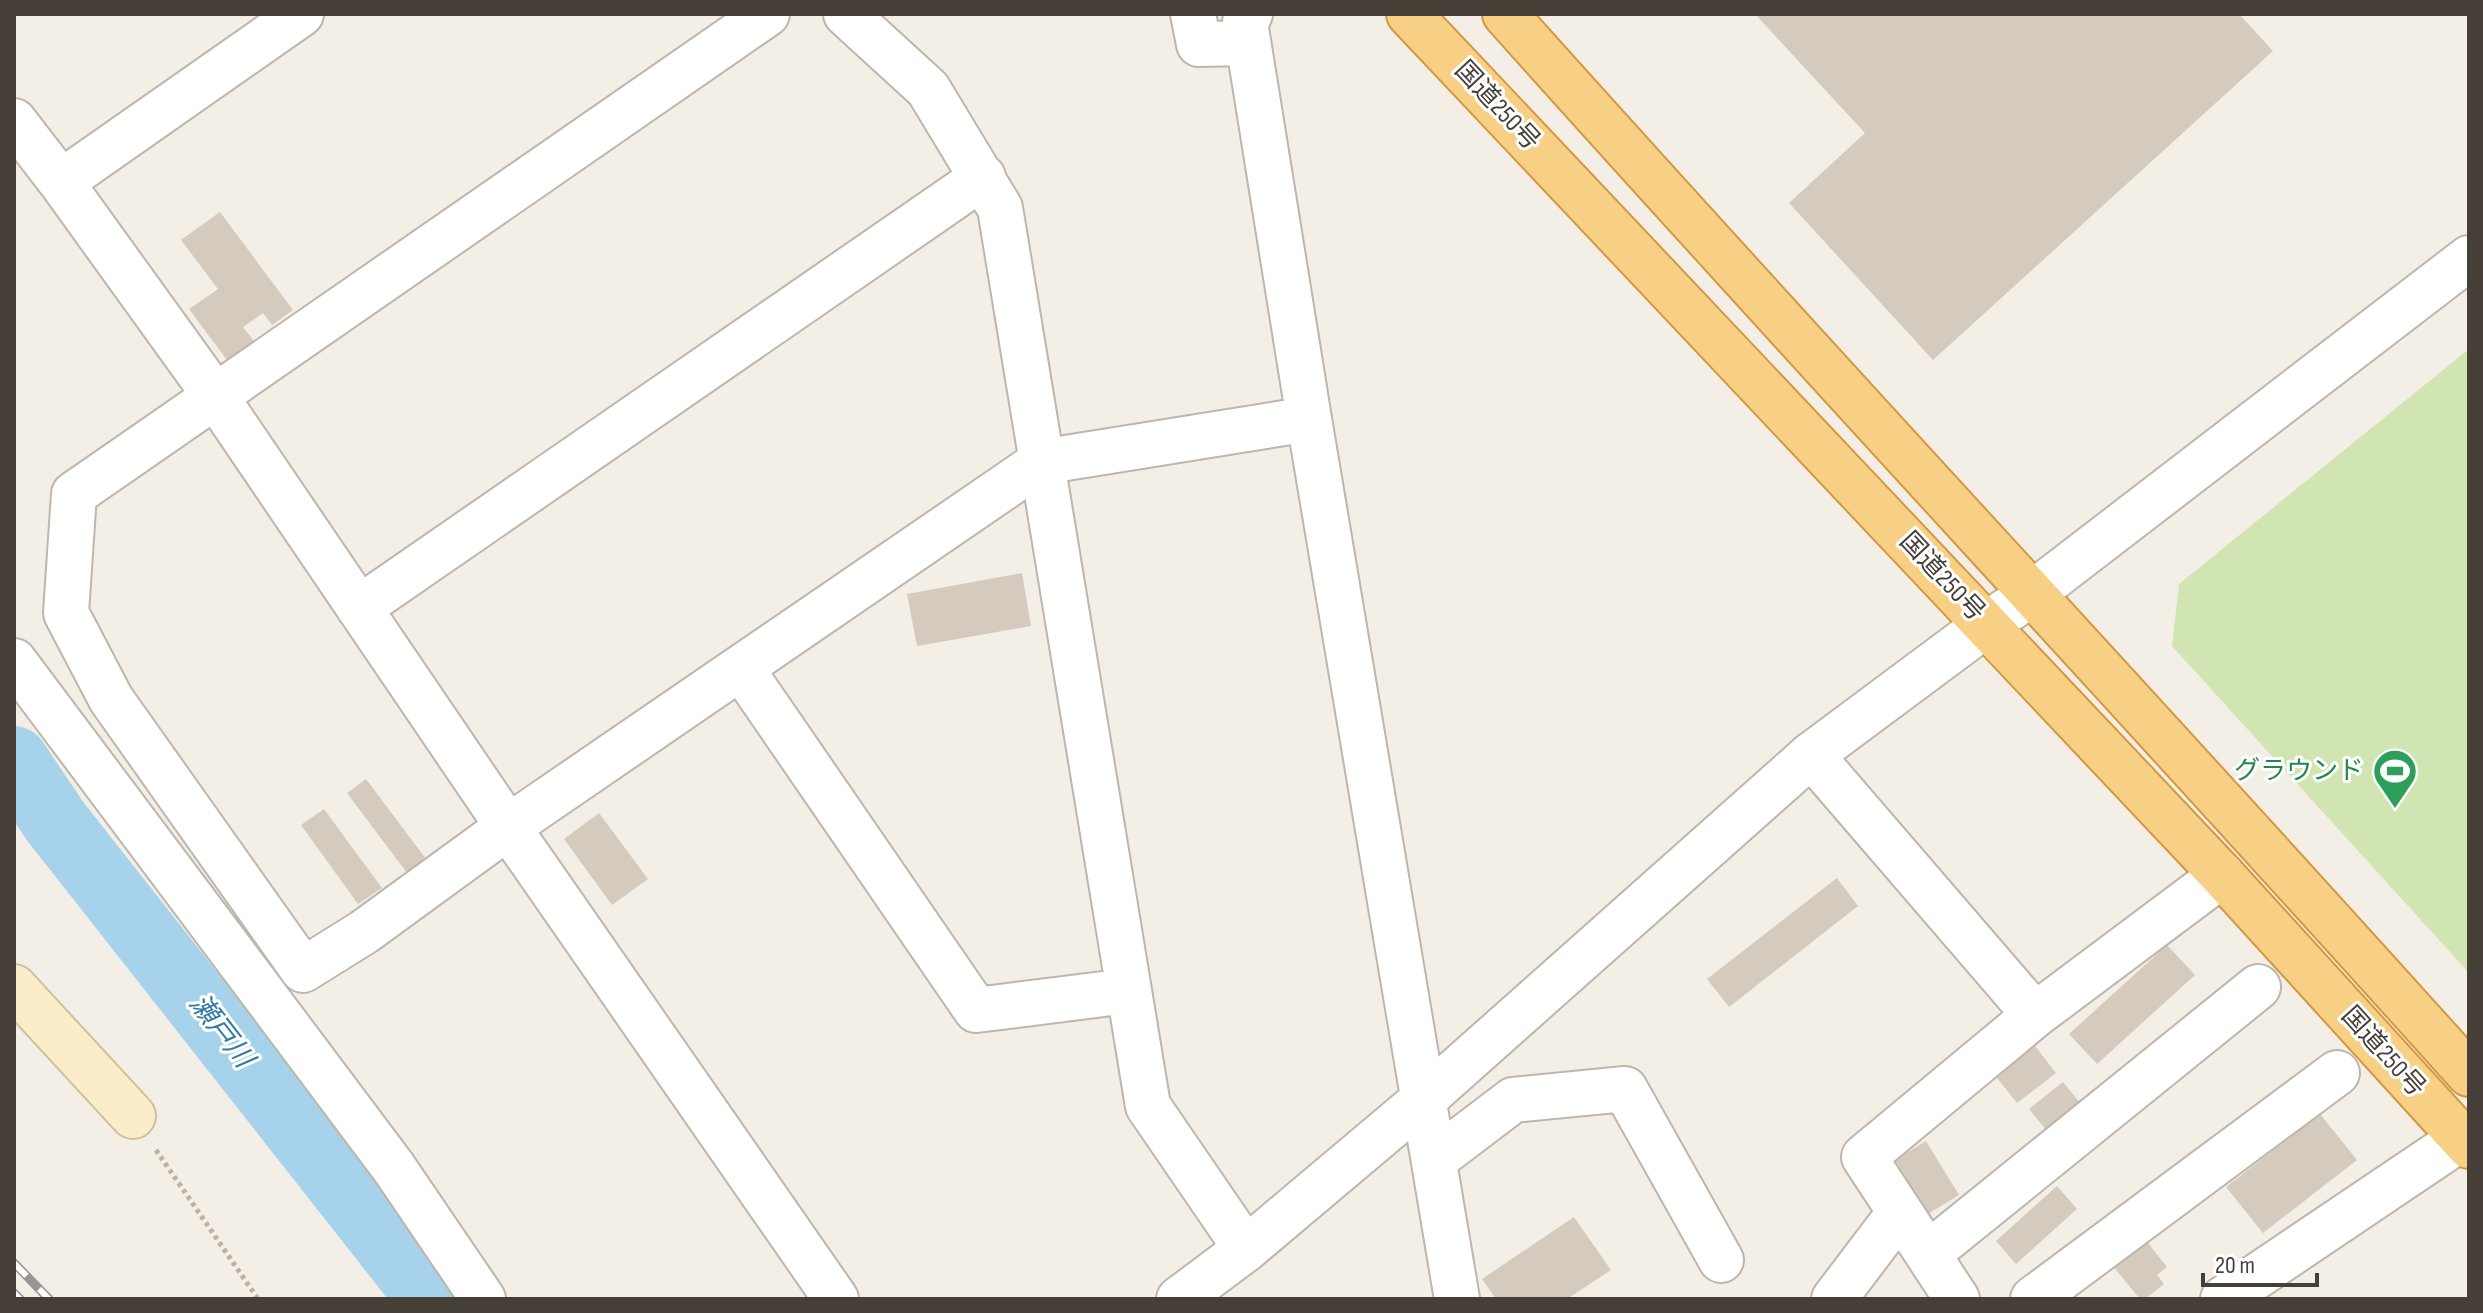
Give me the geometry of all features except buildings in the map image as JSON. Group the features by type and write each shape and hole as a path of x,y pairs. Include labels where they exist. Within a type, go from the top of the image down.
{"highway":[{"name":"国道250号","path":"1409,14 2222,875 2465,1142"},
{"name":"国道250号","path":"1505,14 1677,207 2033,593 2469,1074"}],"main road":[{"path":"14,987 133,1116"}],"street":[{"path":"61,182 301,14"},
{"path":"767,14 74,494 66,613 111,699 303,970 364,932 508,827 1041,462 1309,419"},
{"path":"846,14 928,89 1000,208 1148,1106 1246,1249"},
{"path":"1193,14 1199,44 1249,28 1309,419 1457,1299"},
{"path":"14,121 216,397 508,827 836,1299"},
{"path":"359,608 983,177"},
{"path":"1179,1299 1246,1249 1424,1099 1811,755 2033,593 2469,258"},
{"path":"66,613 14,662 394,1168 483,1299"},
{"path":"741,668 976,1010 1127,991"},
{"path":"1811,755 2035,1015"},
{"path":"1957,1299 1864,1157 2035,1015 2222,875"},
{"path":"1929,1253 2258,987"},
{"path":"2033,1299 2337,1073"},
{"path":"1434,1160 1513,1100 1625,1089 1721,1260"},
{"path":"2231,1297 2465,1142"},
{"path":"1834,1299 1900,1212"}],"path":[{"path":"133,1116 258,1299"}],"green space":[{"name":"グラウンド","path":"2469,349 2469,973 2172,646 2179,584"}],"waterway":[{"name":"瀬戸川","path":"14,760 55,821 431,1299"}],"railway":[{"path":"14,1263 49,1299"},
{"path":"14,1293 20,1299"}],"place":[{"name":"グラウンド","path":"2395,810"}]}
